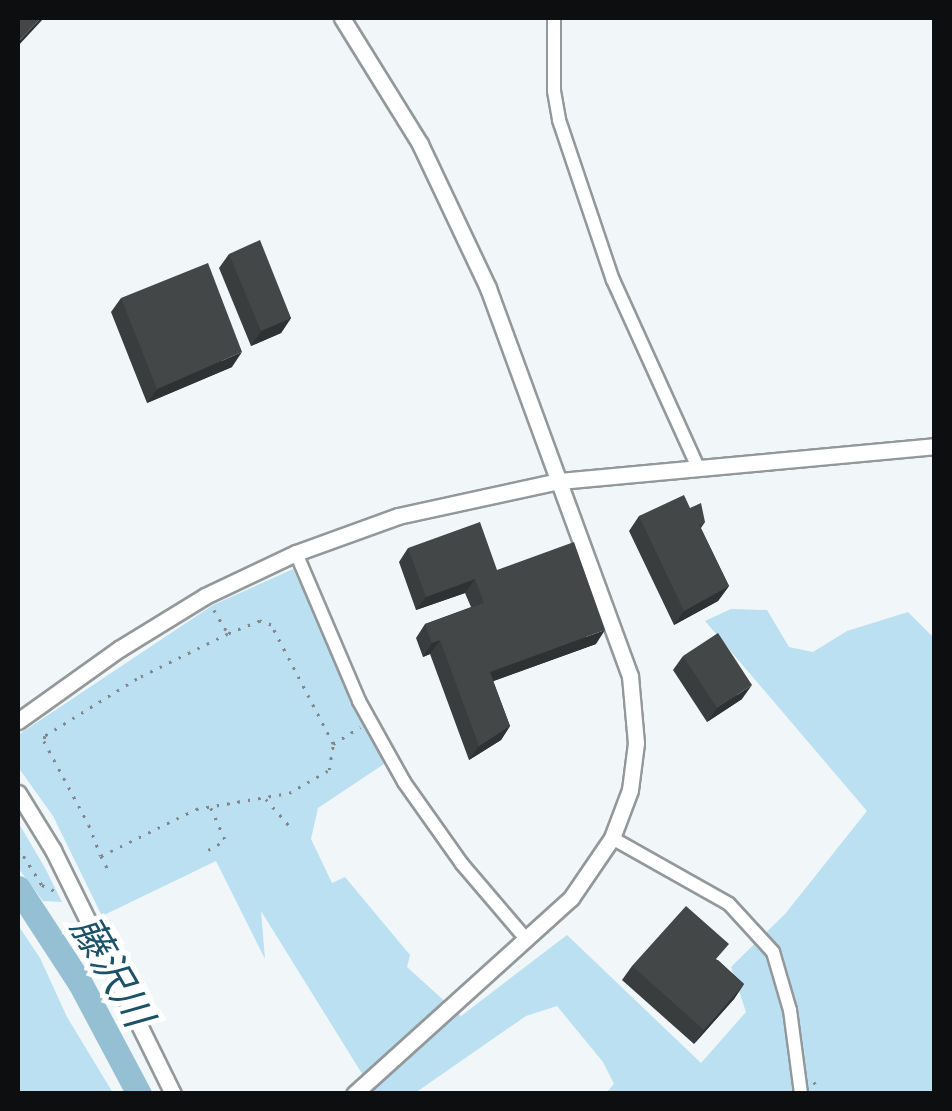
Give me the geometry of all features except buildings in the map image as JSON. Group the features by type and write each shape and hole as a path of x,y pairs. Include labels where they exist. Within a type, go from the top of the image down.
{"street":[{"path":"342,18 420,144 488,288 630,676 636,743 630,790 612,838 572,898 354,1094"},
{"path":"554,18 558,120 614,280 698,466"},
{"path":"18,721 119,648 206,596 296,553 440,504 560,481 934,446"},
{"path":"296,553 370,721 404,782 462,864 526,940"},
{"path":"18,793 71,887 172,1094"},
{"path":"612,838 730,904 754,927 772,952 784,981 800,1060 801,1094"}],"path":[{"path":"206,596 228,634"},
{"path":"101,856 196,809 289,793 330,770 333,744 270,625 260,621 228,634 137,679 45,736 101,856 108,868"},
{"path":"333,744 370,721"},
{"path":"266,798 292,829"},
{"path":"208,850 226,842 211,807"},
{"path":"18,846 49,892 71,887"}],"shaded area":[{"path":"293,569 384,764 318,808 311,839 332,883 345,877 410,955 407,967 461,1016 567,935 701,1063 746,1012 731,967 785,914 867,811 705,621 731,609 767,610 789,647 813,652 847,631 908,612 934,638 934,1093 606,1093 614,1084 603,1062 557,1006 526,1016 415,1093 374,1093 261,911 265,959 216,861 102,916 53,816 18,767 18,735 213,605"},
{"path":"18,822 62,902 43,901 18,868"},
{"path":"18,925 40,958 67,1017 113,1093 18,1093"}],"waterway":[{"name":"藤沢川","path":"18,888 80,983 139,1094"}]}
